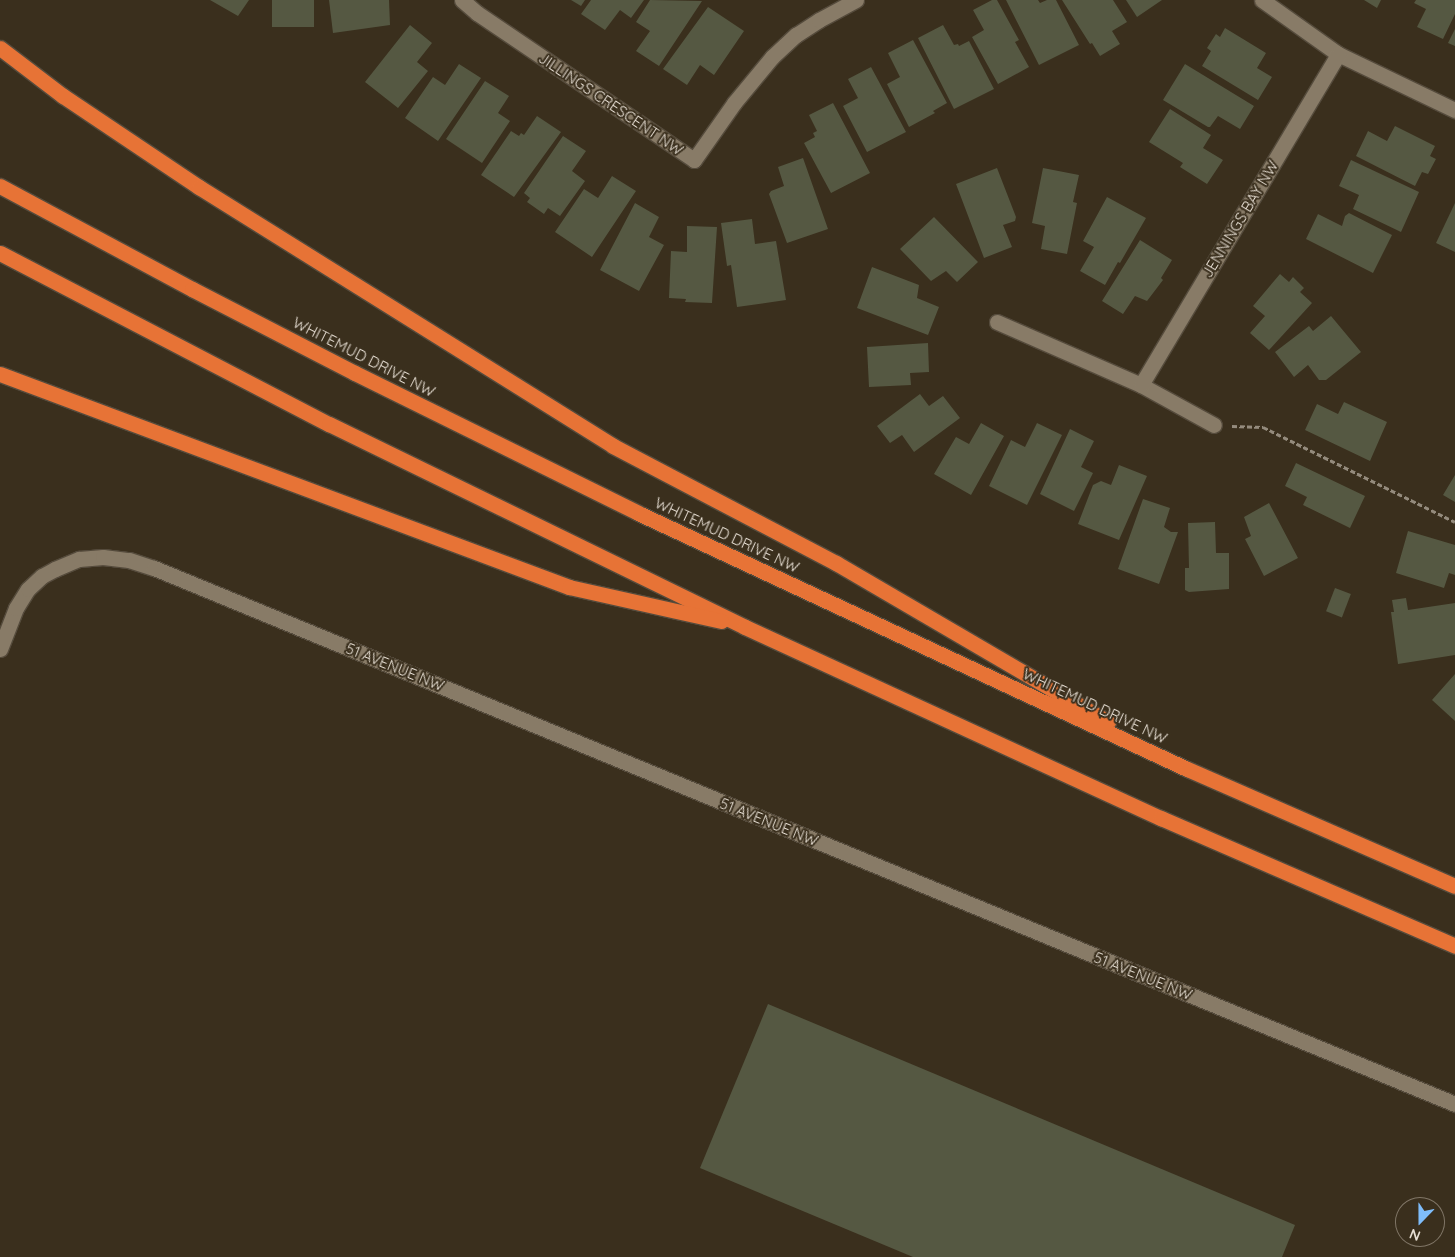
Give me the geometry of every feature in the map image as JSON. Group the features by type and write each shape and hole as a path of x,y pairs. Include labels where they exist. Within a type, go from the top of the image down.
{"highway":[{"path":"0,48 63,96 199,187 613,446 836,562 1187,768"},
{"name":"WHITEMUD DRIVE NW","path":"0,186 346,368 638,513 1187,768 1455,886"},
{"path":"0,252 329,424 746,627 1161,818 1455,946"},
{"path":"0,374 569,587 746,627"}],"street":[{"name":"JILLINGS CRESCENT NW","path":"462,0 694,160 743,91 772,57 796,36 819,20 856,0"},
{"path":"1262,0 1338,54 1455,110"},
{"name":"JENNINGS BAY NW","path":"1141,385 1338,54"},
{"path":"998,322 1141,385 1214,425"},
{"name":"51 AVENUE NW","path":"0,649 16,608 28,589 42,576 79,559 103,557 129,560 154,568 1455,1104"}],"path":[{"path":"1214,425 1263,427 1455,522"}],"building":[{"path":"210,0 249,0 238,16"},
{"path":"272,0 314,0 314,27 272,27"},
{"path":"329,0 389,0 390,25 333,33"},
{"path":"571,0 585,0 581,6"},
{"path":"591,0 644,0 631,18 620,10 605,30 581,14"},
{"path":"650,0 702,1 659,66 636,51 650,31 636,22"},
{"path":"992,0 997,0 1019,40 1015,42 1029,67 998,84 972,37 984,30 973,10"},
{"path":"1006,0 1038,0 1040,3 1047,0 1056,0 1079,45 1039,65"},
{"path":"1062,0 1113,0 1127,22 1112,31 1120,44 1100,56 1092,43 1090,44"},
{"path":"1126,0 1162,0 1137,17"},
{"path":"1364,0 1381,0 1377,8"},
{"path":"1416,0 1455,0 1455,14 1443,39 1417,27 1426,9 1414,3"},
{"path":"708,7 744,31 714,75 700,65 687,85 663,69"},
{"path":"410,25 432,43 417,62 428,71 398,108 365,82"},
{"path":"943,25 954,45 958,44 959,46 969,41 994,89 954,109 918,38"},
{"path":"1225,28 1266,53 1257,68 1272,77 1258,100 1202,66 1211,51 1207,48 1216,34 1220,37"},
{"path":"1455,29 1455,46 1448,43"},
{"path":"913,40 947,103 933,111 935,113 909,127 887,84 900,77 888,53"},
{"path":"459,64 481,78 438,141 405,118 433,77 445,85"},
{"path":"1185,64 1254,106 1240,129 1218,116 1208,127 1163,100"},
{"path":"871,67 906,132 867,152 843,106 858,98 848,79"},
{"path":"485,81 509,96 498,113 510,121 482,163 446,139"},
{"path":"833,103 870,173 831,193 804,143 815,137 813,133 817,131 809,115"},
{"path":"1170,109 1211,135 1203,148 1223,160 1207,184 1180,167 1183,163 1149,142"},
{"path":"537,116 561,132 514,197 481,175 511,131 519,136 521,133 524,135"},
{"path":"1395,126 1435,146 1430,156 1436,159 1428,174 1422,172 1415,186 1356,156 1368,131 1387,141"},
{"path":"563,136 586,151 572,171 585,181 560,216 548,208 544,214 527,202 530,198 524,193"},
{"path":"803,158 828,229 787,243 769,194 771,191 784,186 778,167"},
{"path":"1351,160 1419,192 1401,232 1353,209 1359,195 1339,186"},
{"path":"997,168 1016,217 1015,221 1003,225 1012,247 984,258 956,184"},
{"path":"1043,168 1079,175 1073,202 1077,203 1067,254 1041,249 1045,226 1032,223"},
{"path":"612,176 636,191 592,257 555,232 584,189 598,198"},
{"path":"1107,197 1146,218 1105,285 1080,271 1094,247 1083,241"},
{"path":"635,203 659,217 649,237 664,245 639,291 600,270"},
{"path":"1455,203 1455,252 1436,243"},
{"path":"1349,213 1392,235 1373,273 1306,239 1318,214 1342,226 1345,216"},
{"path":"934,217 978,262 957,282 946,271 931,281 900,249"},
{"path":"752,219 755,244 776,241 786,300 737,307 731,265 727,266 721,223"},
{"path":"687,226 717,227 712,303 685,302 686,299 669,298 671,251 687,252"},
{"path":"1140,240 1172,260 1161,278 1163,280 1147,301 1135,296 1123,314 1102,301"},
{"path":"872,267 919,285 917,298 939,307 928,335 857,308"},
{"path":"1280,274 1289,282 1293,277 1304,288 1300,292 1312,303 1269,350 1250,333 1265,316 1253,306"},
{"path":"1331,316 1361,352 1326,380 1319,380 1308,365 1294,377 1275,352 1309,326 1313,331"},
{"path":"928,343 929,372 910,373 911,385 869,387 867,347"},
{"path":"920,394 929,406 943,396 960,418 914,452 902,435 890,443 877,426"},
{"path":"1344,402 1387,422 1370,461 1305,430 1317,404 1338,414"},
{"path":"981,423 1004,436 971,495 934,474 956,437 969,444"},
{"path":"1037,423 1062,435 1027,505 989,486 1011,440 1025,447"},
{"path":"1070,429 1094,441 1081,467 1093,473 1074,511 1040,494"},
{"path":"1296,463 1365,496 1350,528 1303,505 1307,497 1285,486"},
{"path":"1119,465 1147,476 1119,540 1078,524 1093,485 1101,481 1111,485"},
{"path":"1455,475 1455,502 1443,495"},
{"path":"1143,499 1170,508 1164,527 1171,532 1178,532 1159,584 1118,569"},
{"path":"1269,503 1298,558 1264,576 1245,539 1251,536 1244,517"},
{"path":"1215,522 1216,553 1229,553 1229,589 1189,592 1185,590 1185,568 1189,568 1188,523"},
{"path":"1408,531 1455,545 1455,575 1449,573 1444,588 1396,573"},
{"path":"1335,588 1351,594 1342,617 1326,611"},
{"path":"1406,598 1408,610 1455,603 1455,655 1398,664 1391,612 1394,612 1392,600"},
{"path":"1455,674 1455,721 1432,700"},
{"path":"768,1004 1295,1225 1282,1257 913,1257 700,1168"}]}
